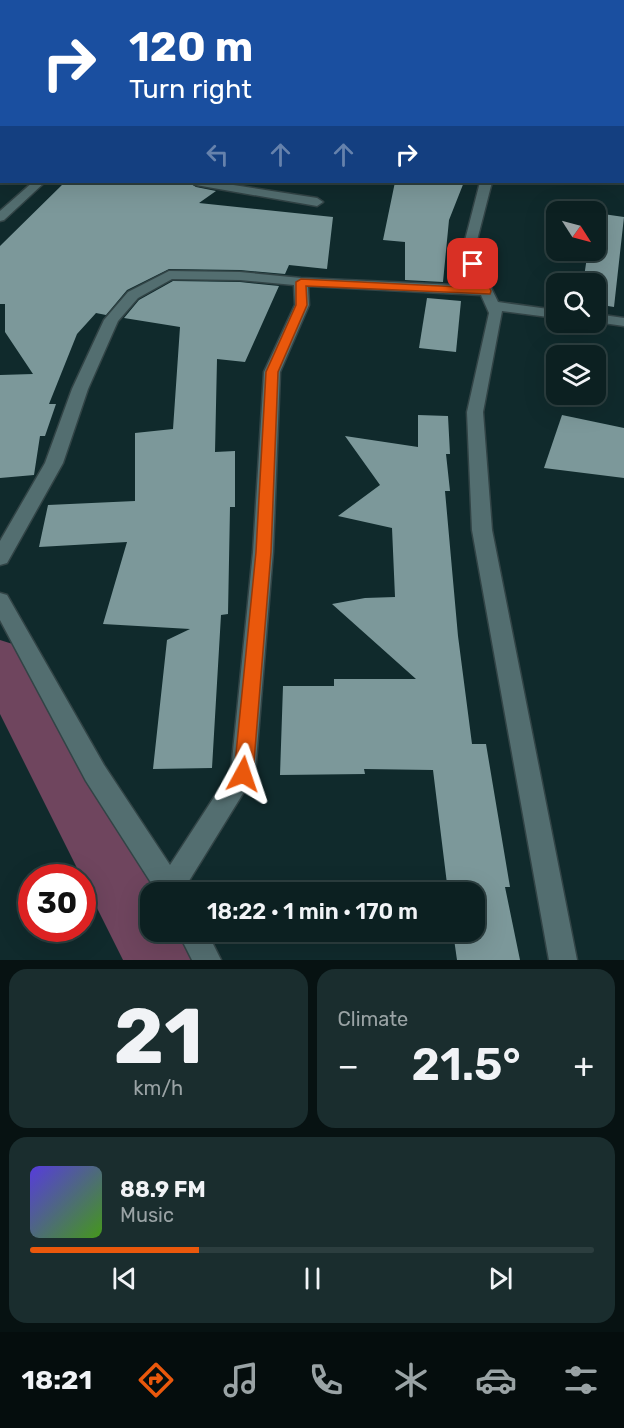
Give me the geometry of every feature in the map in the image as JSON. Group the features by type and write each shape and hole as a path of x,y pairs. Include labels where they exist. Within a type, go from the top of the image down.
{"street":[{"path":"0,217 38,183"},
{"path":"202,183 317,202"},
{"path":"486,183 468,252 496,313 475,412 482,530 563,960"},
{"path":"0,558 54,463 80,389 111,320 133,295 169,275 240,276 489,299 546,312"},
{"path":"176,882 243,774 263,552 272,372 302,305 301,282"},
{"path":"606,319 624,322"},
{"path":"0,601 95,773 166,882"},
{"path":"197,942 207,960"}],"building":[{"path":"64,183 190,183 196,187 216,191 199,203 333,217 327,269 289,265 285,274 240,270 169,269 127,290 106,315 96,313 77,334 49,404 56,404 45,436 40,436 34,475 0,478 0,375 33,374 5,332 5,304 0,304 0,246"},
{"path":"395,183 464,183 449,220 443,282 405,280 405,242 383,240"},
{"path":"606,214 624,217 614,307 606,306 606,273 585,273 586,261 606,261"},
{"path":"173,281 240,282 279,286 245,362 217,359 215,452 235,451 235,507 230,507 228,614 221,615 212,768 153,769 167,640 190,629 103,624 127,542 39,547 48,505 135,501 135,433 173,429 180,327 124,318 139,300"},
{"path":"427,298 461,301 456,352 419,348"},
{"path":"418,415 448,416 450,454 446,454 450,491 445,491 458,636 472,744 486,744 510,887 505,887 520,960 457,960 454,942 485,942 485,882 447,882 433,770 364,769 365,774 280,775 283,686 334,686 334,679 416,679 332,604 365,598 395,597 392,528 338,516 380,485 345,436 418,447"},
{"path":"562,415 624,428 624,478 544,468"}],"waterway":[{"path":"0,661 160,960"}],"route":[{"path":"243,774 263,552 272,372 302,305 301,282 425,290 486,291 473,264"}]}
